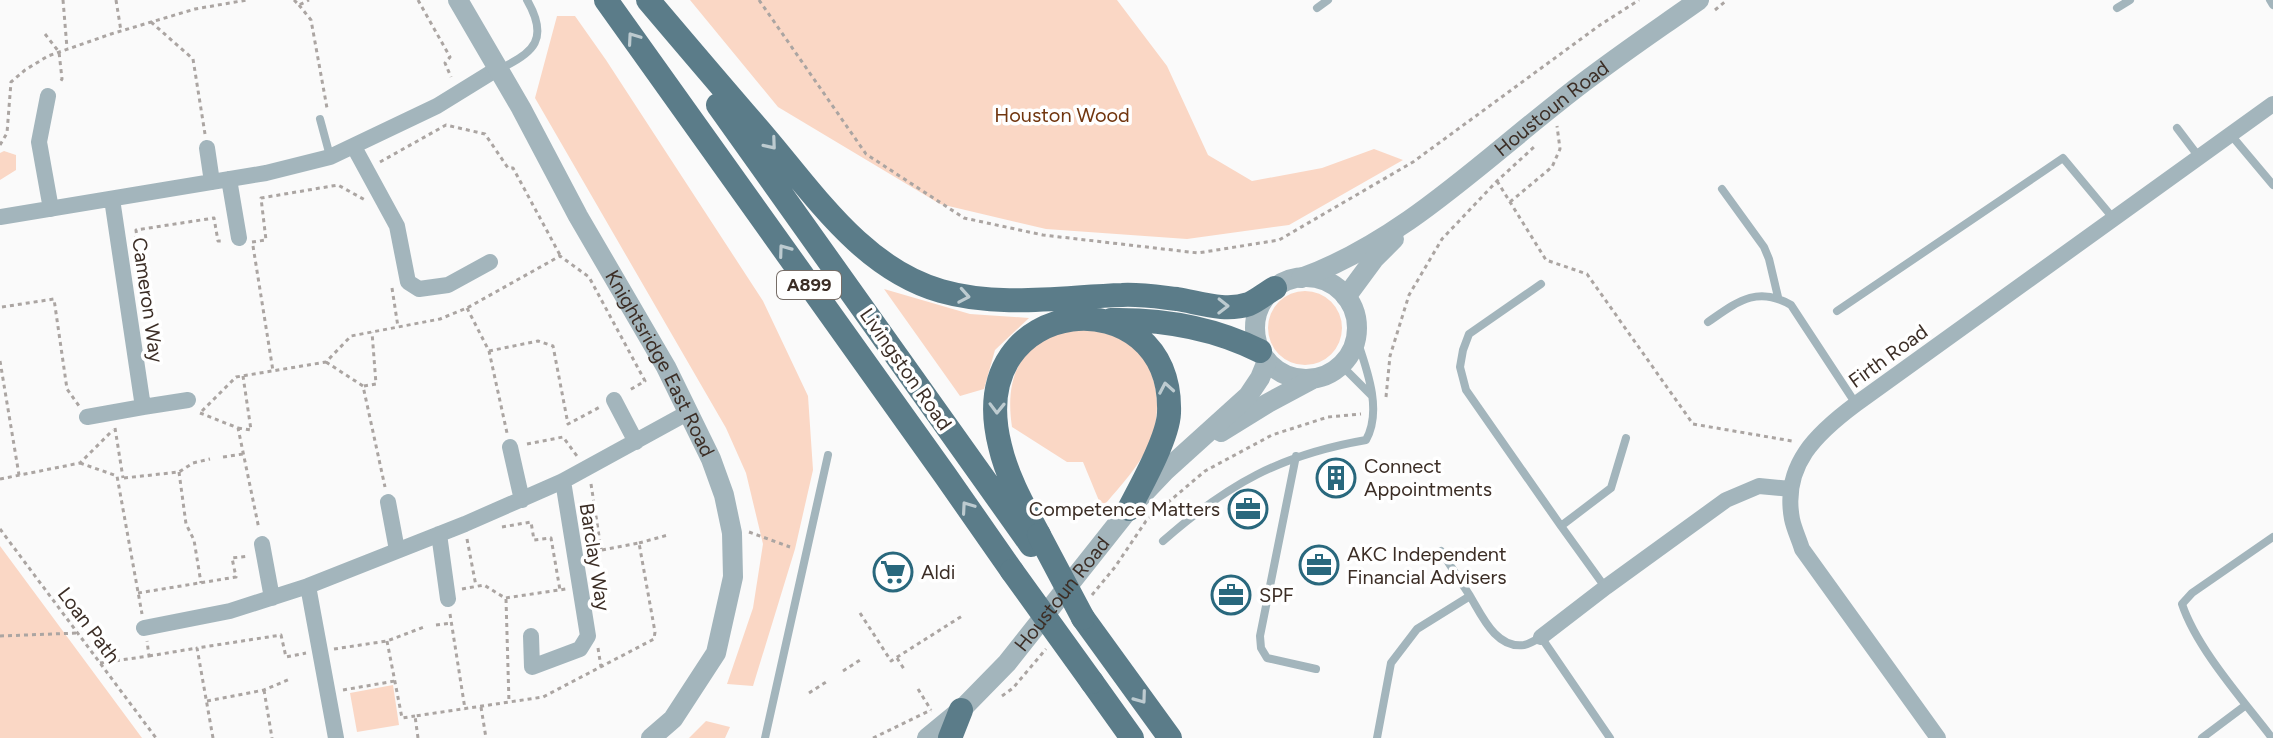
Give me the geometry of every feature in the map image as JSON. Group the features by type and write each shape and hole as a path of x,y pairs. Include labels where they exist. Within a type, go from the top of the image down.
{"main road":[{"name":"Livingston Road","path":"606,0 1132,738"},
{"name":"Livingston Road","path":"645,0 1035,540"},
{"path":"645,0 814,197 869,252 919,284 951,294 984,299 1124,295 1232,308 1251,303 1275,288"},
{"path":"1129,509 1153,463 1169,418 1169,393 1163,370 1131,331 1090,318 1052,322 1011,353 1002,370 996,408 999,445 1035,540 1112,658 1170,738"},
{"path":"1105,321 1171,323 1221,334 1263,356"},
{"path":"1094,685 1111,738"},
{"path":"950,707 950,738"}],"street":[{"name":"Knightsridge East Road","path":"458,0 666,367 711,459 724,495 732,533 733,577 716,653 673,719 651,738"},
{"name":"Houstoun Road","path":"1301,278 1364,249 1406,223 1568,94 1699,0"},
{"path":"0,217 266,173 330,157 437,106 497,69"},
{"path":"48,96 39,142 51,209"},
{"name":"Firth Road","path":"1938,738 1802,549 1792,519 1791,489 1799,464 1810,444 1830,423 2273,104"},
{"path":"354,147 397,226 408,282 419,289 448,285 490,262"},
{"path":"207,148 212,182"},
{"path":"229,179 239,238"},
{"name":"Cameron Way","path":"112,199 143,407"},
{"name":"Houstoun Road","path":"1346,297 1406,223"},
{"path":"1313,278 1326,282 1346,297 1355,316 1356,337 1348,357 1329,374 1301,379 1288,376 1276,370 1263,356 1256,338 1255,324 1258,310 1275,288 1287,281 1313,278"},
{"name":"Houstoun Road","path":"927,738 950,707 1007,663 1129,509 1165,471 1248,396 1260,378 1263,356"},
{"name":"Houstoun Road","path":"1192,447 1315,378"},
{"path":"87,417 188,400"},
{"path":"614,400 636,442"},
{"name":"Barclay Way","path":"144,628 230,611 272,598 465,524 563,481 689,412"},
{"path":"510,447 522,500"},
{"name":"Barclay Way","path":"531,636 532,667 580,649 588,636 563,481"},
{"path":"1541,637 1726,500 1759,486 1791,489"},
{"path":"388,502 397,550"},
{"path":"439,534 447,595"},
{"path":"262,544 272,598"},
{"path":"308,586 336,738"}],"lane":[{"path":"497,69 522,58 533,46 537,33 536,16 527,0"},
{"path":"1317,8 1328,0"},
{"path":"2117,8 2130,0"},
{"path":"320,119 330,157"},
{"path":"2177,128 2199,157"},
{"path":"2231,135 2273,185"},
{"path":"1837,311 2063,158 2114,219"},
{"path":"1722,189 1764,247 1778,297"},
{"path":"1541,284 1469,334 1460,367 1466,390 1606,587"},
{"path":"1708,322 1743,298 1778,297 1791,305 1856,404"},
{"path":"1163,541 1190,517 1254,474 1296,456 1366,440 1370,432 1373,396 1356,337"},
{"path":"1341,365 1373,396"},
{"path":"1561,526 1611,488 1626,438"},
{"path":"765,738 828,455"},
{"path":"1296,456 1260,636 1261,648 1267,658 1316,669"},
{"path":"2272,738 2188,624 2182,604 2192,593 2273,537"},
{"path":"1441,551 1489,628 1507,644 1525,645 1541,637 1610,738"},
{"path":"1377,738 1391,663 1417,629 1470,596"},
{"path":"2202,738 2246,705"}],"path":[{"path":"63,0 67,49"},
{"path":"116,0 121,31"},
{"path":"0,145 7,133 11,82 25,70 59,52 121,31 195,9 247,0"},
{"path":"294,0 311,20 328,112 320,119"},
{"path":"299,5 309,0"},
{"path":"418,0 450,57 445,63 458,91"},
{"path":"759,0 866,154 964,218 1043,235 1198,253 1279,240 1413,162 1600,25 1639,0"},
{"path":"151,22 193,59 207,148"},
{"path":"45,34 59,52 62,79 48,96"},
{"path":"366,169 446,125 485,134 508,168 513,168 560,256 589,277 645,381 568,424 553,346 538,341 489,351"},
{"path":"1510,202 1552,167 1560,149 1557,126 1547,135"},
{"path":"1084,611 1146,521 1205,471 1272,435 1328,417 1371,413 1385,407 1390,356 1409,295 1442,239 1537,144"},
{"path":"1497,181 1546,260 1587,274 1693,424 1810,444"},
{"path":"273,371 252,242 266,240 261,198 338,185 371,204"},
{"path":"119,241 137,238 136,230 214,218 218,241 239,238"},
{"path":"243,376 251,430 200,413 236,377 326,362 351,336 440,319 467,308 560,256"},
{"path":"391,283 398,327"},
{"path":"0,297 1,307 54,299 67,389 87,417"},
{"path":"467,308 489,351 510,447 563,437 590,475 601,549 668,535"},
{"path":"326,362 363,386 376,384 372,332"},
{"path":"0,361 19,475"},
{"path":"363,386 388,502"},
{"path":"80,463 115,428 124,478"},
{"path":"138,593 236,577 232,558 253,555 251,546 262,544 238,428"},
{"path":"223,457 243,454"},
{"path":"0,479 80,463 124,478 179,472 193,463 210,459"},
{"path":"179,472 186,524 194,540 201,583"},
{"path":"117,476 149,656"},
{"path":"492,528 531,522 534,540 551,538 560,590"},
{"path":"465,524 476,586"},
{"name":"Loan Path","path":"0,529 156,738"},
{"path":"745,532 790,547"},
{"path":"387,641 402,718 543,697 654,639 639,543"},
{"path":"465,709 447,595 484,585 505,598 580,587"},
{"path":"505,598 509,703"},
{"path":"860,613 891,661 962,616"},
{"path":"436,625 452,623"},
{"path":"100,663 281,635 286,657 387,641 424,627"},
{"path":"0,636 78,633"},
{"path":"1002,696 1013,688 1054,640"},
{"path":"197,648 213,738"},
{"path":"897,658 904,669"},
{"path":"843,671 860,660"},
{"path":"207,701 264,690 290,679"},
{"path":"328,693 395,681"},
{"path":"809,693 826,682"},
{"path":"918,689 931,710"},
{"path":"264,690 272,738"},
{"path":"481,707 486,738"},
{"path":"873,738 931,710 950,707"},
{"path":"415,716 418,738"}],"green space":[{"name":"Houston Wood","path":"690,0 1117,0 1167,66 1208,155 1252,181 1322,168 1374,149 1403,160 1289,225 1187,239 1046,229 940,204 778,107"},
{"path":"557,16 575,16 606,60 763,301 808,396 813,470 795,549 753,686 727,684 753,608 763,544 746,473 726,428 535,98"},
{"path":"4,151 16,155 16,170 0,180 0,153"},
{"path":"884,289 970,314 1029,318 995,350 984,389 960,396"},
{"path":"1305,291 1326,297 1336,307 1342,328 1336,349 1326,359 1305,365 1284,359 1274,349 1268,328 1274,307 1284,297"},
{"path":"1085,328 1120,339 1140,354 1152,376 1157,400 1155,425 1148,447 1102,508 1083,462 1067,462 1012,427 1011,390 1024,358 1042,341 1055,334"},
{"path":"0,546 142,738 0,738"},
{"path":"393,685 399,725 357,732 350,693"},
{"path":"706,721 730,727 725,738 689,738"}],"place":[{"name":"Connect Appointments","path":"1336,478"},
{"name":"Competence Matters","path":"1248,509"},
{"name":"AKC Independent Financial Advisers","path":"1319,565"},
{"name":"Aldi","path":"893,572"},
{"name":"SPF","path":"1231,595"}]}
